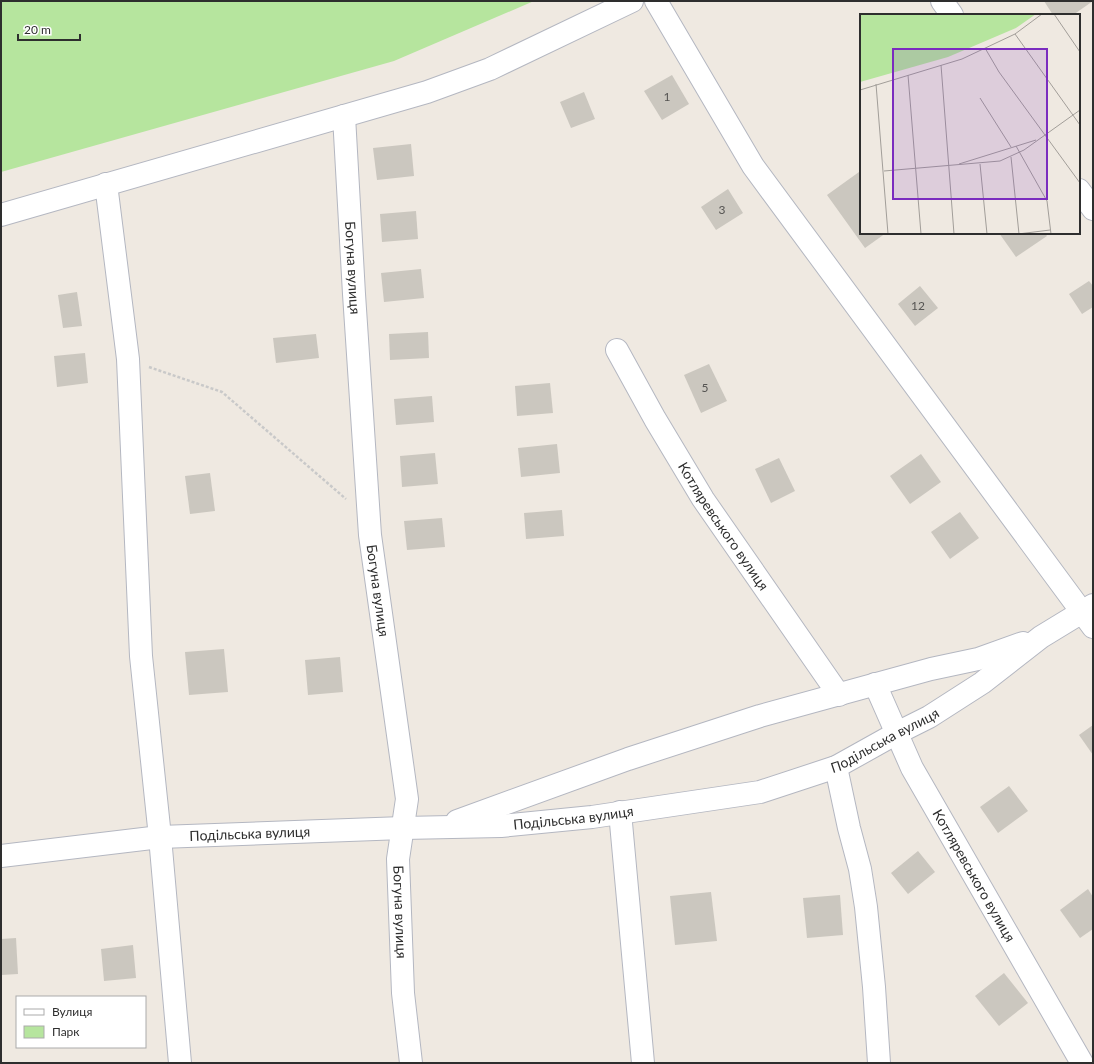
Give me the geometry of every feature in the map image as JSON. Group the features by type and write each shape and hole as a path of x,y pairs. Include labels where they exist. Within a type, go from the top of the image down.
{"street":[{"path":"1,215 427,92 490,69 632,1"},
{"path":"656,1 753,166 1089,615"},
{"path":"942,1 951,14"},
{"name":"Богуна вулиця","path":"344,116 353,286 371,543 407,799 398,859 403,993 411,1063"},
{"path":"106,184 128,360 141,656 160,837 180,1063"},
{"path":"1080,191 1093,209"},
{"name":"Котляревського вулиця","path":"617,350 655,419 703,499 839,695"},
{"name":"Подільська вулиця","path":"1,856 160,837 501,826 620,812 760,792 836,768 897,733 929,717 982,683 1041,637 1089,615"},
{"path":"440,827 628,759 760,716 875,684 978,659 1041,637"},
{"name":"Котляревського вулиця","path":"875,684 912,768 1082,1063"},
{"path":"836,768 849,828 860,869 866,907 874,987 879,1063"},
{"path":"620,812 643,1063"}],"path":[{"path":"128,360 222,392 346,499 368,509"}],"green space":[{"path":"1,1 534,1 394,61 1,172"}],"building":[{"path":"1044,1 1093,1 1074,14 1052,14"},
{"path":"672,75 689,104 662,120 644,91"},
{"path":"584,92 595,119 571,128 560,102"},
{"path":"411,144 414,176 377,180 373,148"},
{"path":"859,172 860,234 885,234 865,248 827,195"},
{"path":"728,189 743,213 716,230 701,207"},
{"path":"416,211 418,239 382,242 380,214"},
{"path":"1000,234 1046,234 1047,236 1016,257"},
{"path":"421,269 424,298 384,302 381,273"},
{"path":"1089,281 1093,286 1093,307 1082,314 1069,294"},
{"path":"920,286 938,308 915,326 898,304"},
{"path":"77,292 82,326 63,328 58,295"},
{"path":"428,332 429,358 390,360 389,334"},
{"path":"316,334 319,358 276,363 273,338"},
{"path":"85,353 88,383 57,387 54,356"},
{"path":"709,364 727,401 701,413 684,375"},
{"path":"550,383 553,413 517,416 515,386"},
{"path":"432,396 434,422 396,425 394,399"},
{"path":"557,444 560,473 521,477 518,448"},
{"path":"435,453 438,484 402,487 400,456"},
{"path":"921,454 941,482 910,504 890,476"},
{"path":"779,458 795,491 771,503 755,469"},
{"path":"210,473 215,511 190,514 185,476"},
{"path":"562,510 564,536 526,539 524,513"},
{"path":"960,512 979,538 950,559 931,532"},
{"path":"442,518 445,547 407,550 404,521"},
{"path":"224,649 228,692 189,695 185,652"},
{"path":"340,657 343,692 308,695 305,660"},
{"path":"1093,725 1093,755 1079,735"},
{"path":"1009,786 1028,811 998,833 980,807"},
{"path":"918,851 935,872 908,894 891,873"},
{"path":"1088,889 1093,897 1093,929 1080,938 1060,910"},
{"path":"711,892 717,941 675,945 670,896"},
{"path":"840,895 843,935 807,938 803,898"},
{"path":"16,938 18,974 1,975 1,939"},
{"path":"133,945 136,978 104,981 101,949"},
{"path":"1004,973 1028,1003 999,1026 975,996"}]}
